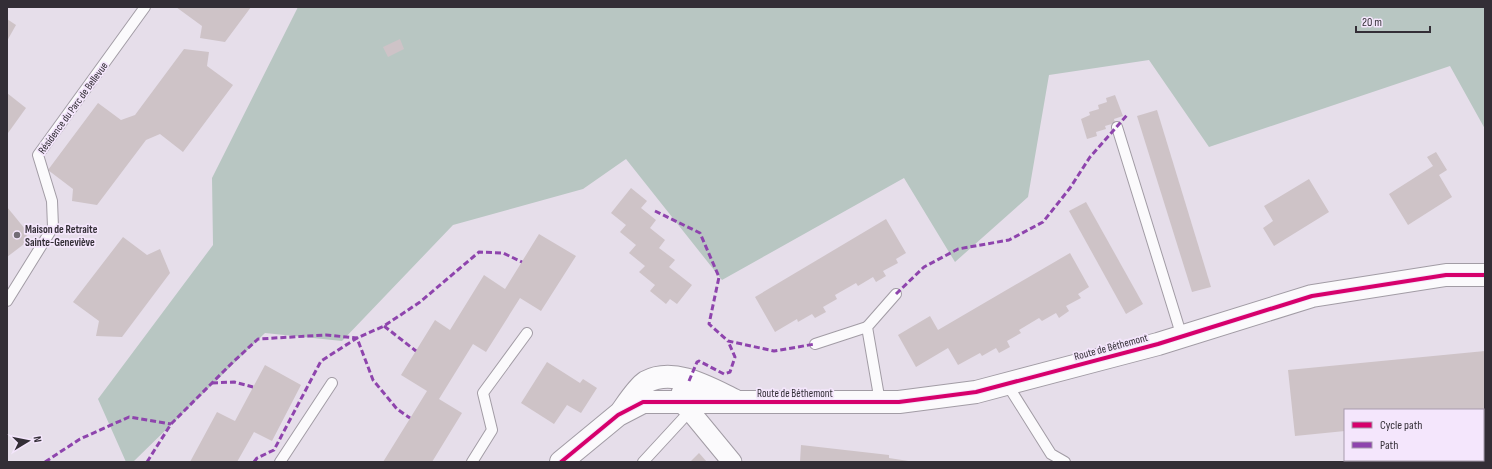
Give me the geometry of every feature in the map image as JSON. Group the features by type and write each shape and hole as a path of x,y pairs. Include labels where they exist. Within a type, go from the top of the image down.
{"street":[{"name":"Route de Béthemont","path":"691,396 737,402 899,402 976,392 1182,337 1312,296 1446,275 1485,274"},
{"path":"560,462 618,415 644,383 658,378 691,396 732,462"}],"lane":[{"name":"Résidence du Parc de Bellevue","path":"7,301 53,227 52,201 38,155 145,7"},
{"path":"1117,127 1182,337"},
{"path":"815,344 867,328 896,294"},
{"path":"867,328 880,402"},
{"path":"472,462 492,430 483,393 528,332"},
{"path":"280,462 332,383"},
{"path":"1007,384 1051,454 1065,462"},
{"path":"643,462 691,396"}],"shaded area":[{"path":"298,7 1485,7 1485,129 1450,66 1209,147 1149,60 1049,75 1028,197 955,262 904,178 722,280 626,159 583,189 453,225 342,341 265,333 133,462 126,462 98,399 213,245 212,178"}],"building":[{"path":"176,7 251,7 225,42 200,38 202,26"},
{"path":"7,19 16,25 7,41"},
{"path":"400,39 404,49 388,57 383,47"},
{"path":"184,49 209,52 207,66 233,85 183,152 160,134 146,140 97,205 72,201 73,189 48,170 98,103 121,120 135,115"},
{"path":"7,93 26,108 8,133 7,132"},
{"path":"1115,95 1123,116 1114,119 1115,123 1105,126 1106,129 1096,132 1097,136 1087,139 1081,119 1090,115 1089,112 1099,109 1098,105 1107,102 1106,98"},
{"path":"1157,110 1211,287 1192,292 1137,116"},
{"path":"1436,152 1447,170 1439,175 1452,197 1408,225 1389,194 1433,166 1427,157"},
{"path":"1309,179 1329,212 1274,246 1263,228 1273,221 1264,206"},
{"path":"631,188 647,201 641,208 656,220 650,228 665,240 659,248 675,260 669,267 692,285 677,304 670,299 666,304 650,291 655,285 639,272 645,266 629,253 636,245 620,232 626,225 611,213"},
{"path":"1086,202 1143,304 1126,314 1069,211"},
{"name":"Maison de Retraite Sainte-Geneviève","path":"7,207 25,229 28,241 7,257"},
{"path":"886,219 906,253 896,259 898,263 883,271 886,276 876,282 873,277 858,286 856,283 835,295 837,299 823,307 826,312 815,318 812,314 798,322 797,319 775,332 755,297"},
{"path":"539,234 576,256 541,311 520,298 486,352 473,344 439,399 462,413 432,462 383,462 427,391 401,375 435,320 450,330 484,275 505,289"},
{"path":"123,237 147,255 160,249 170,273 122,337 96,336 99,321 73,302"},
{"path":"1070,253 1089,287 1078,294 1081,298 1066,306 1069,311 1059,318 1056,313 1042,321 1039,318 1019,330 1021,333 1007,341 1010,347 999,353 996,348 982,356 980,353 958,365 948,348 916,367 898,335 930,316 938,330"},
{"path":"1485,351 1485,411 1484,409 1344,409 1344,431 1295,436 1288,370"},
{"path":"547,362 580,383 583,379 597,388 581,413 567,405 554,424 521,403"},
{"path":"265,365 301,385 272,441 254,432 237,462 190,462 217,412 235,421"},
{"path":"801,445 889,455 889,458 915,462 800,462"},
{"path":"699,453 707,462 690,462"},
{"path":"1420,461 1468,462 1420,462"}],"marked path":[{"path":"896,294 924,267 958,249 1009,240 1043,222 1070,188 1090,157 1127,115"},
{"path":"655,211 700,233 719,277 709,324 728,341 774,351 815,344"},
{"path":"147,462 171,424 258,339 326,335 357,338 384,326 420,302 479,252 503,253 522,262"},
{"path":"384,326 416,351"},
{"path":"254,462 257,458 274,450 321,361 357,338 373,380 397,409 410,418"},
{"path":"689,381 697,362 699,361 724,374 730,372 735,357 728,341"},
{"path":"212,383 234,382 253,387"},
{"path":"45,462 80,439 129,417 171,424"}],"cycle path":[{"path":"561,462 618,415 643,402 899,402 976,392 1158,344 1312,296 1446,275 1485,275"}],"place":[{"name":"Maison de Retraite Sainte-Geneviève","path":"17,235"}]}
